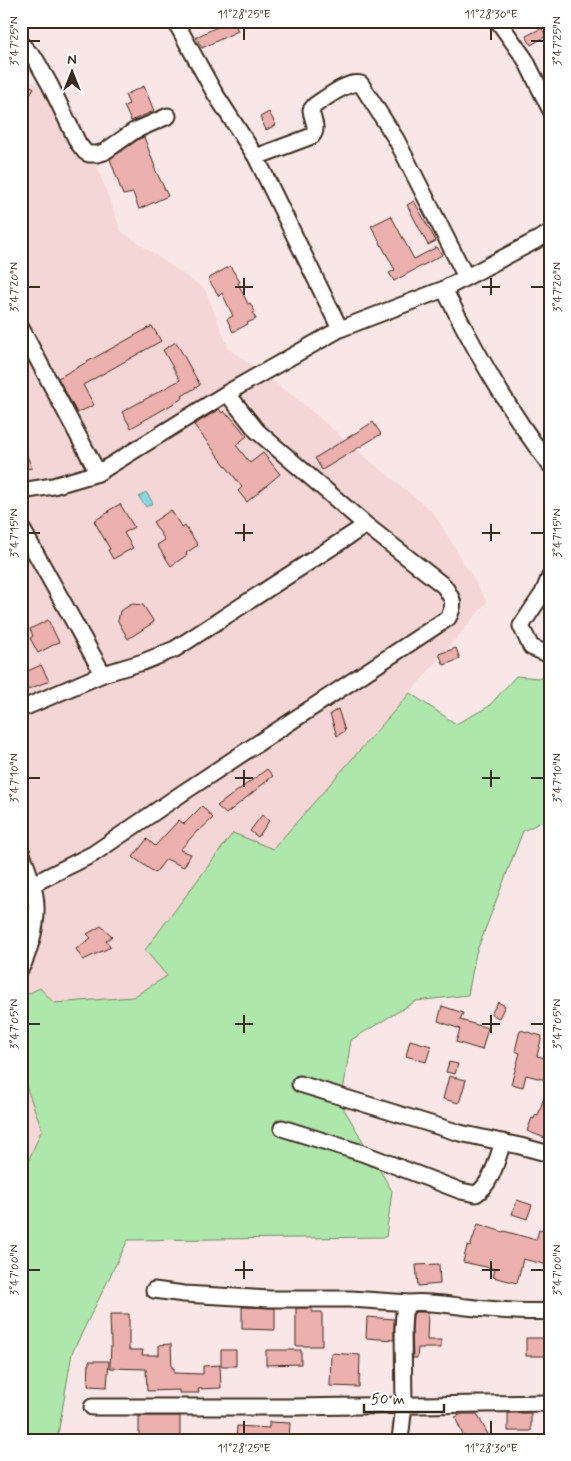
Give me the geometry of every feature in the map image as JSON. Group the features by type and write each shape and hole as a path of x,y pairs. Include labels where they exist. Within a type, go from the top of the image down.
{"street":[{"path":"175,21 214,92 256,157 340,329"},
{"path":"498,21 525,59 550,109"},
{"path":"21,44 36,60 78,143 89,154 104,152 134,132 168,116"},
{"path":"256,157 312,136 316,128 311,110 315,105 349,84 355,82 361,84 396,139 466,277"},
{"path":"21,491 53,486 98,472 227,393 340,329 444,289 550,233"},
{"path":"444,289 479,358 529,438 550,465"},
{"path":"21,328 98,472"},
{"path":"27,885 92,854 448,618 453,609 452,598 444,586 366,525 257,431 227,393"},
{"path":"21,710 103,674 143,662 174,649 366,525"},
{"path":"21,527 103,674"},
{"path":"550,576 543,593 521,626 531,647 550,655"},
{"path":"21,851 27,885 36,911 35,926 25,962 21,968"},
{"path":"300,1084 460,1134 503,1142 550,1154"},
{"path":"282,1128 362,1153 461,1191 476,1194 482,1190 492,1174 503,1142"},
{"path":"154,1290 270,1299 351,1299 409,1303 421,1302 533,1312 550,1311"},
{"path":"400,1440 404,1406 404,1312 409,1303"},
{"path":"92,1407 404,1406 550,1403"}],"shaded area":[{"path":"21,74 77,112 121,231 205,289 229,349 300,401 434,513 487,602 273,849 168,975 133,997 54,1003 40,988 21,997"},
{"path":"21,1073 42,1129 21,1178"}],"green space":[{"path":"516,676 550,679 550,818 523,831 476,953 468,995 416,1001 351,1040 341,1104 392,1191 386,1237 128,1240 72,1353 57,1440 21,1440 21,1178 42,1129 21,1073 21,997 40,988 54,1003 133,997 167,976 145,950 233,833 273,849 410,693 456,724 488,707"}],"water":[{"path":"146,492 153,503 146,507 139,497"}],"building":[{"path":"230,21 234,21 238,31 202,48 196,37"},
{"path":"542,28 546,36 531,45 526,36"},
{"path":"21,80 34,88 21,108"},
{"path":"144,86 154,111 131,121 124,106 129,104 125,95"},
{"path":"269,112 276,125 266,130 260,117"},
{"path":"144,137 154,167 168,196 139,209 133,193 123,195 110,159"},
{"path":"414,201 436,241 428,245 407,205"},
{"path":"391,216 414,259 437,247 442,255 394,281 389,273 395,270 371,226"},
{"path":"230,266 240,282 238,283 248,304 250,303 255,312 253,313 256,319 233,332 227,319 233,316 222,293 219,296 208,279"},
{"path":"152,326 161,341 83,385 94,405 77,413 58,378"},
{"path":"176,342 200,385 182,396 183,398 131,428 122,412 180,380 163,350"},
{"path":"219,409 222,413 224,411 229,415 247,436 236,445 250,463 263,453 280,474 247,502 238,491 242,487 194,425"},
{"path":"373,422 381,434 322,470 315,458"},
{"path":"21,441 32,468 21,470"},
{"path":"120,504 134,527 124,533 133,548 113,559 108,550 110,549 94,521"},
{"path":"171,510 182,528 185,526 198,545 171,566 157,545 165,540 153,522"},
{"path":"132,604 143,605 154,622 128,639 118,621 120,611"},
{"path":"48,620 59,642 38,653 30,638 33,636 30,629"},
{"path":"456,648 460,659 444,665 439,654"},
{"path":"41,665 49,681 21,692 21,674"},
{"path":"338,709 345,731 337,736 330,714"},
{"path":"267,769 273,776 226,814 217,806"},
{"path":"202,806 213,818 198,830 180,850 191,854 184,867 166,859 155,873 133,857 147,839 155,846 179,820 184,824"},
{"path":"262,815 269,821 258,837 250,831"},
{"path":"101,926 112,936 106,941 111,947 83,960 76,949 91,938 87,934"},
{"path":"498,1002 505,1006 499,1018 491,1014"},
{"path":"442,1006 463,1013 460,1020 488,1028 482,1050 456,1042 460,1029 438,1021"},
{"path":"520,1030 542,1036 537,1056 550,1059 550,1081 526,1075 523,1087 511,1084 520,1053 515,1051"},
{"path":"410,1040 431,1046 426,1062 406,1056"},
{"path":"449,1062 458,1064 455,1074 446,1072"},
{"path":"449,1076 466,1080 459,1103 443,1099"},
{"path":"543,1100 550,1102 550,1140 527,1131 532,1118 534,1119 535,1115 538,1116"},
{"path":"517,1200 532,1205 527,1219 512,1214"},
{"path":"478,1224 536,1240 539,1230 550,1232 550,1257 548,1265 523,1259 517,1283 493,1277 495,1269 463,1262 467,1246 470,1247"},
{"path":"439,1264 440,1284 418,1286 416,1265"},
{"path":"242,1307 275,1308 275,1330 242,1329"},
{"path":"296,1308 312,1308 312,1312 322,1312 322,1346 296,1346"},
{"path":"415,1312 428,1312 427,1340 441,1340 441,1348 418,1348 417,1358 413,1358 412,1329"},
{"path":"110,1314 129,1314 129,1350 143,1350 142,1355 159,1355 159,1345 171,1344 174,1373 203,1374 203,1366 220,1365 221,1388 198,1389 199,1393 179,1393 179,1390 147,1391 146,1369 110,1368"},
{"path":"367,1317 394,1319 394,1340 366,1338"},
{"path":"526,1338 550,1338 550,1356 526,1356"},
{"path":"221,1350 236,1350 236,1366 221,1366"},
{"path":"266,1350 301,1350 301,1364 266,1365"},
{"path":"331,1353 360,1355 359,1387 330,1386"},
{"path":"89,1361 109,1361 107,1387 88,1386"},
{"path":"508,1413 531,1413 531,1431 508,1431"},
{"path":"462,1414 477,1414 491,1440 465,1440 455,1417"},
{"path":"139,1416 180,1416 180,1438 139,1439"},
{"path":"269,1422 290,1423 289,1440 236,1440 237,1426 269,1428"}]}
